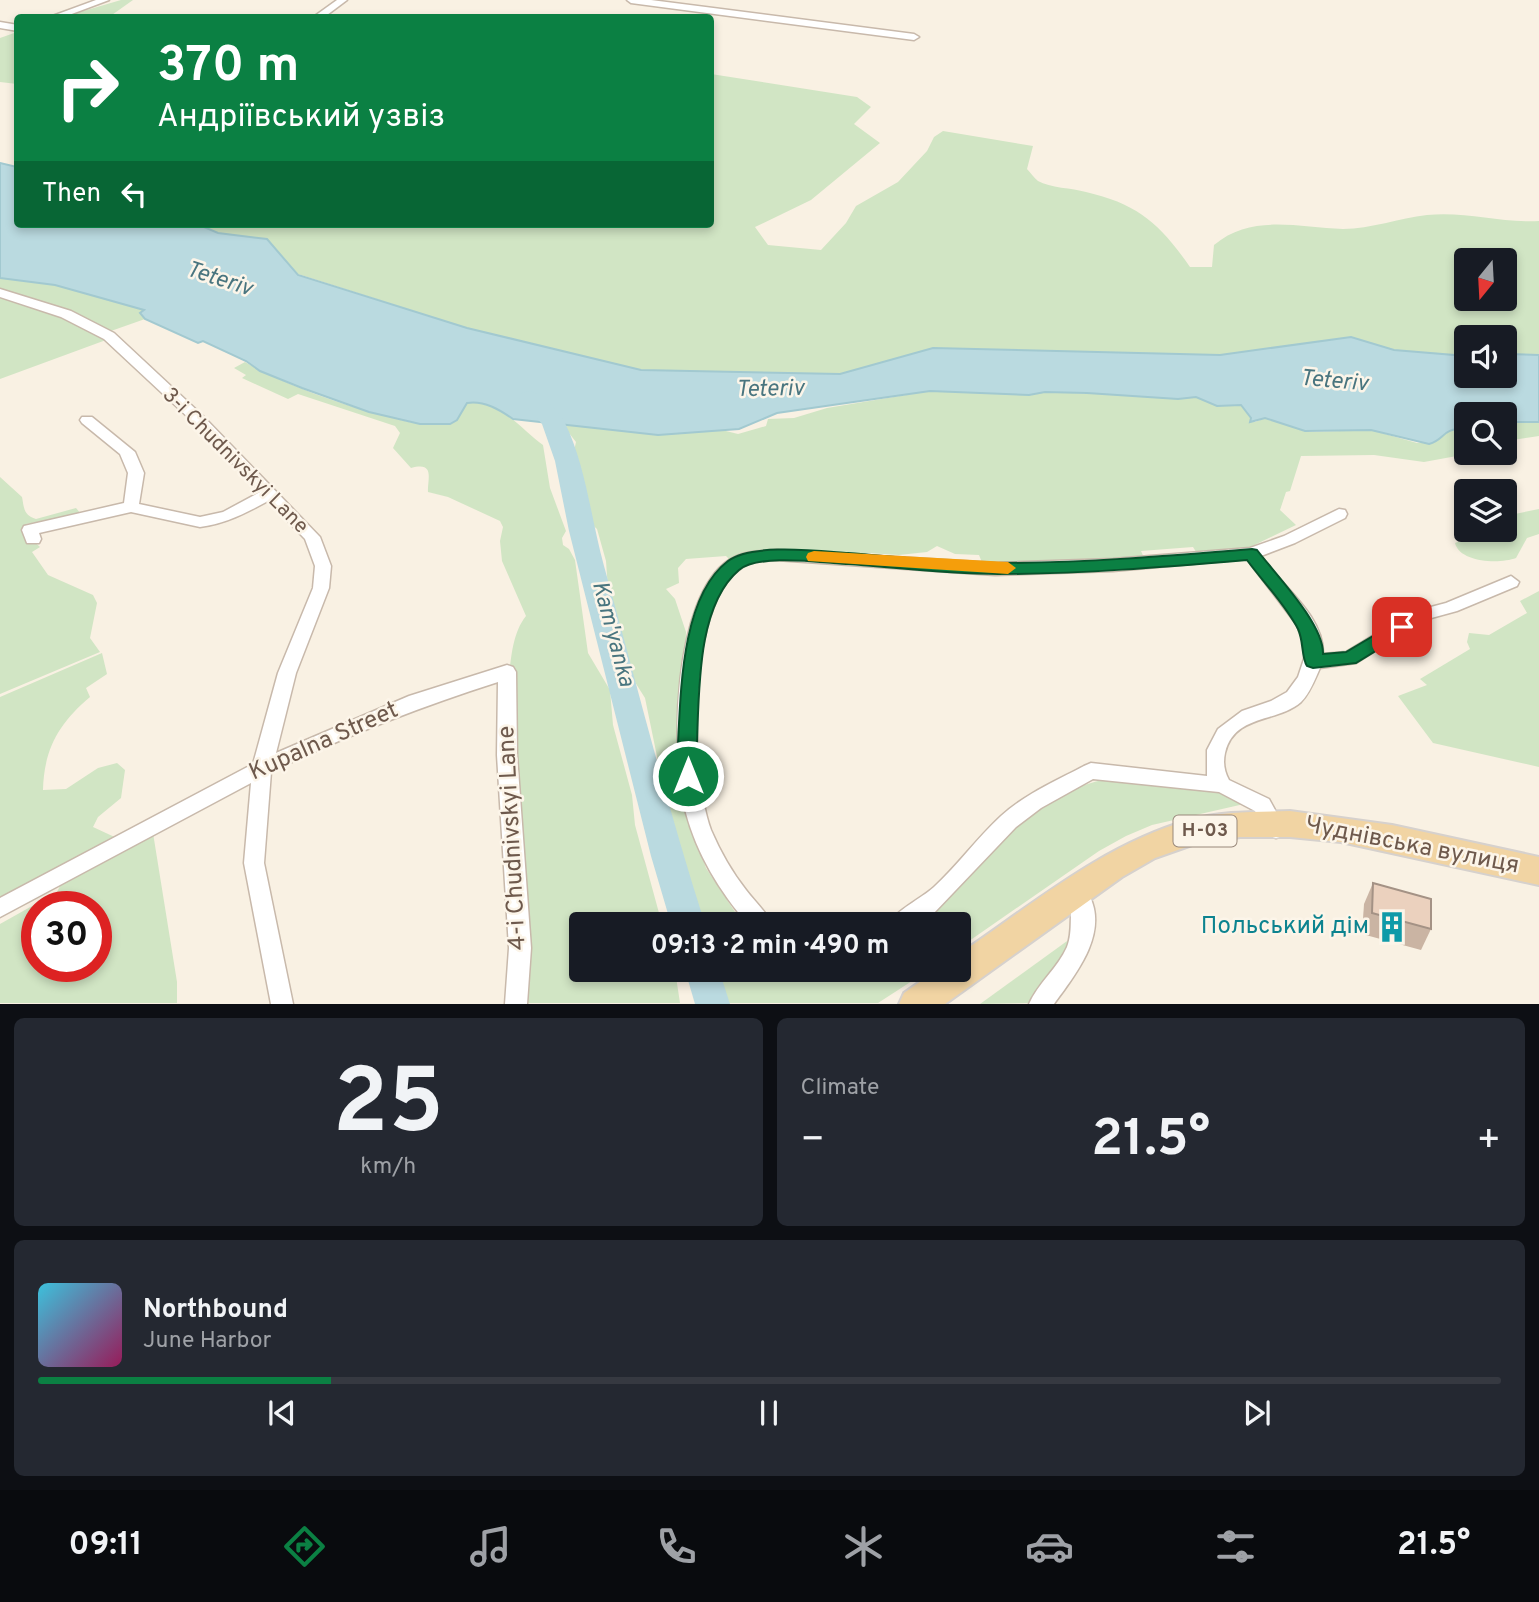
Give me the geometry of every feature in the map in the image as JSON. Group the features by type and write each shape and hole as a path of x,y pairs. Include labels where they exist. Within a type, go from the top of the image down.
{"main road":[{"name":"Чуднівська вулиця","path":"941,1003 1139,865 1201,843 1275,827 1539,880"},
{"name":"Чуднівська вулиця","path":"916,1003 1120,861 1166,840 1203,831 1334,827 1539,871"}],"street":[{"path":"63,14 105,0"},
{"path":"322,14 343,0"},
{"path":"631,0 914,37"},
{"name":"3-i Chudnivskyi Lane","path":"0,293 66,314 109,336 271,493 312,537 323,571 321,588 287,673 262,768 254,863 282,1003"},
{"path":"87,420 127,452 136,473 131,508"},
{"path":"33,539 30,530 92,514 131,508 200,522 211,521 234,513 271,493"},
{"path":"750,912 718,866 692,801 686,762 698,627 709,595 735,564 776,555 996,569 1146,564 1252,554 1287,542 1339,514"},
{"path":"1222,785 1213,774 1213,762 1229,729 1248,716 1286,704 1297,696 1313,662 1314,647 1305,625 1252,554"},
{"path":"1313,662 1350,658 1418,616 1451,607 1511,582"},
{"name":"Kupalna Street","path":"0,908 147,828 320,740 416,701 507,672"},
{"name":"4-i Chudnivskyi Lane","path":"507,672 507,755 520,948 516,1003"},
{"path":"918,912 935,900 1009,821 1034,802 1091,771 1222,785 1262,805 1275,827"},
{"path":"1041,1003 1081,946 1085,923 1082,904"}],"green space":[{"path":"121,0 133,0 113,14 73,14"},
{"path":"14,33 14,84 0,82 0,38"},
{"path":"714,74 857,97 871,107 854,124 880,143 811,200 755,227 768,245 821,250 846,223 856,206 898,182 927,151 934,137 943,131 1033,146 1027,169 1038,181 1104,197 1134,210 1158,228 1190,267 1212,267 1214,245 1229,235 1260,226 1354,229 1416,216 1441,214 1539,221 1539,355 1517,354 1517,325 1454,325 1454,355 1394,350 1351,337 1220,355 933,348 840,374 641,370 467,328 298,274 267,239 218,233 206,228 714,228"},
{"path":"0,278 55,285 145,310 141,313 145,319 111,331 106,340 0,379"},
{"path":"245,362 285,382 330,399 419,424 457,420 467,403 489,405 508,416 543,445 550,488 566,531 562,538 563,545 569,549 575,560 588,653 610,690 613,725 632,795 635,825 659,912 569,912 569,982 677,982 680,1003 520,1003 509,677 515,637 526,616 502,561 500,541 503,527 500,521 448,497 428,492 427,469 411,468 393,448 400,433 395,426 298,394 288,399 242,378 246,375 234,368"},
{"path":"930,391 1031,395 1045,392 1178,399 1196,397 1226,406 1241,405 1255,422 1265,418 1310,432 1371,430 1417,443 1435,442 1447,431 1454,430 1454,456 1424,462 1374,455 1301,456 1290,491 1286,492 1280,510 1296,525 1242,551 1198,555 1193,547 1141,551 1145,560 983,565 979,555 955,554 937,546 927,552 899,555 868,553 860,556 731,561 726,556 686,559 678,568 679,583 666,589 675,599 686,632 680,789 706,868 735,912 688,912 688,887 672,855 667,805 645,698 628,671 613,626 606,561 597,529 588,521 590,517 575,483 578,471 574,451 576,442 558,419 722,430 738,434 766,426 768,419 794,418 827,408"},
{"path":"1517,422 1539,422 1539,436 1517,439"},
{"path":"0,477 22,497 25,510 36,519 76,508 81,514 26,524 43,524 28,536 40,547 32,552 48,575 93,595 97,603 90,638 100,652 0,694"},
{"path":"1539,509 1539,534 1527,538 1516,558 1481,560 1464,555 1458,550 1455,543 1458,542 1517,542 1517,514"},
{"path":"1539,591 1539,767 1433,743 1398,696 1427,685 1420,679 1470,649 1467,642 1469,633 1489,635 1527,613 1520,601"},
{"path":"102,653 107,674 86,688 90,697 70,717 55,738 46,762 43,790 66,789 98,768 117,763 125,770 121,798 98,817 93,827 121,840 0,902 0,697"},
{"path":"1116,778 1216,790 1244,804 1152,825 1126,836 1099,851 971,940 971,912 927,912 982,856 1032,813 1087,784"},
{"path":"153,833 177,982 177,1003 0,1003 0,924 21,912 21,982 112,982 112,891 58,891 65,876"},
{"path":"1074,936 1060,965 1028,1003 980,1004"},
{"path":"716,982 910,982 878,1003 729,1003"}],"water":[{"name":"Teteriv","path":"0,163 14,166 14,228 206,228 218,233 267,239 298,275 467,328 641,370 840,374 933,348 1220,355 1351,337 1394,350 1454,355 1454,388 1517,388 1517,354 1539,355 1539,422 1517,422 1517,402 1454,402 1454,430 1429,444 1371,430 1305,431 1265,418 1250,422 1251,418 1241,405 1217,406 1196,397 1178,399 1087,393 1045,392 1029,395 930,391 777,413 739,429 658,435 513,419 491,406 473,402 467,403 457,420 450,424 420,424 369,412 302,388 260,371 246,361 203,341 198,343 145,319 140,313 144,310 55,285 0,278"}],"building":[{"path":"1373,883 1431,899 1431,929 1372,913"}],"waterway":[{"name":"Kam'yanka","path":"530,398 553,422 567,461 582,531 667,856 684,912"},
{"name":"Kam'yanka","path":"706,982 713,1004"}],"slow traffic":[{"path":"814,557 1008,568"}],"place":[{"name":"Польський дім","path":"1392,927"}],"route":[{"path":"688,776 686,762 693,668 702,610 709,595 735,564 763,556 801,556 996,569 1146,564 1252,554 1258,566 1305,625 1314,647 1313,662 1350,658 1402,627"}]}
